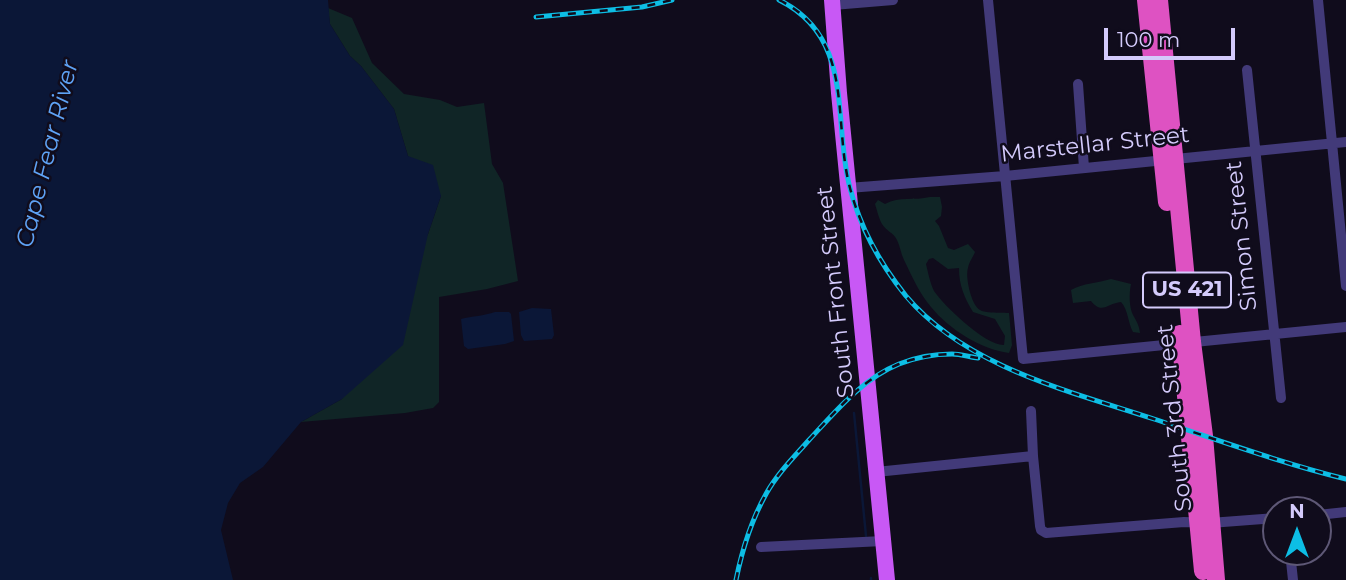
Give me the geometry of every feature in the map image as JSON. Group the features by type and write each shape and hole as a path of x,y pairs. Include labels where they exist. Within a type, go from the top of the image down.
{"highway":[{"name":"South 3rd Street","path":"1146,0 1168,159 1186,342 1204,436 1204,580"},
{"name":"South 3rd Street","path":"1159,0 1168,159"},
{"name":"South 3rd Street","path":"1204,523 1216,580"}],"main road":[{"name":"South Front Street","path":"833,3 836,67 887,580"}],"street":[{"path":"833,3 893,0"},
{"path":"988,0 1023,359 1346,327"},
{"path":"1318,0 1346,286"},
{"name":"Simon Street","path":"1247,70 1281,398"},
{"path":"1078,84 1084,168"},
{"name":"Marstellar Street","path":"848,188 1005,176 1346,142"},
{"path":"1031,411 1040,526 1046,533 1262,519"},
{"path":"876,472 1033,457"},
{"path":"761,548 883,541"}],"green space":[{"path":"328,8 352,18 372,63 404,94 440,100 457,107 484,103 492,164 503,183 518,281 439,297 439,402 433,408 301,422 342,399 428,234 441,196 408,156 394,109 350,56 330,24"},
{"path":"940,197 941,216 935,221 948,248 954,250 968,244 975,252 967,277 971,297 977,307 986,312 1009,313 1012,345 1009,353 966,337 931,307 913,278 897,240 882,224 875,204 878,200 885,204 896,200","holes":["933,258 948,269 959,268 963,291 973,312 995,319 1005,336 1004,345 996,344 977,332 956,315 934,291 926,264 929,259"]},
{"path":"1111,279 1131,284 1131,308 1140,333 1133,332 1121,302 1102,308 1091,301 1073,303 1071,290"}],"water":[{"name":"Cape Fear River","path":"0,0 328,0 330,24 350,56 394,109 408,156 433,165 441,196 428,234 403,345 342,399 301,422 263,467 240,483 228,503 221,530 233,580 0,580"},
{"path":"532,308 551,309 554,335 552,339 524,341 519,312"},
{"path":"495,312 511,314 514,341 468,349 464,346 461,319"}],"waterway":[{"path":"854,413 866,536"}],"railway":[{"path":"536,17 642,7 672,0"},
{"path":"779,0 803,16 820,36 831,59 837,83 845,162 859,217 888,272 930,321 988,359 1021,374 1274,459 1346,479"},
{"path":"736,580 751,525 770,487 792,459 850,397 886,370 911,360 945,354 978,358"}]}
